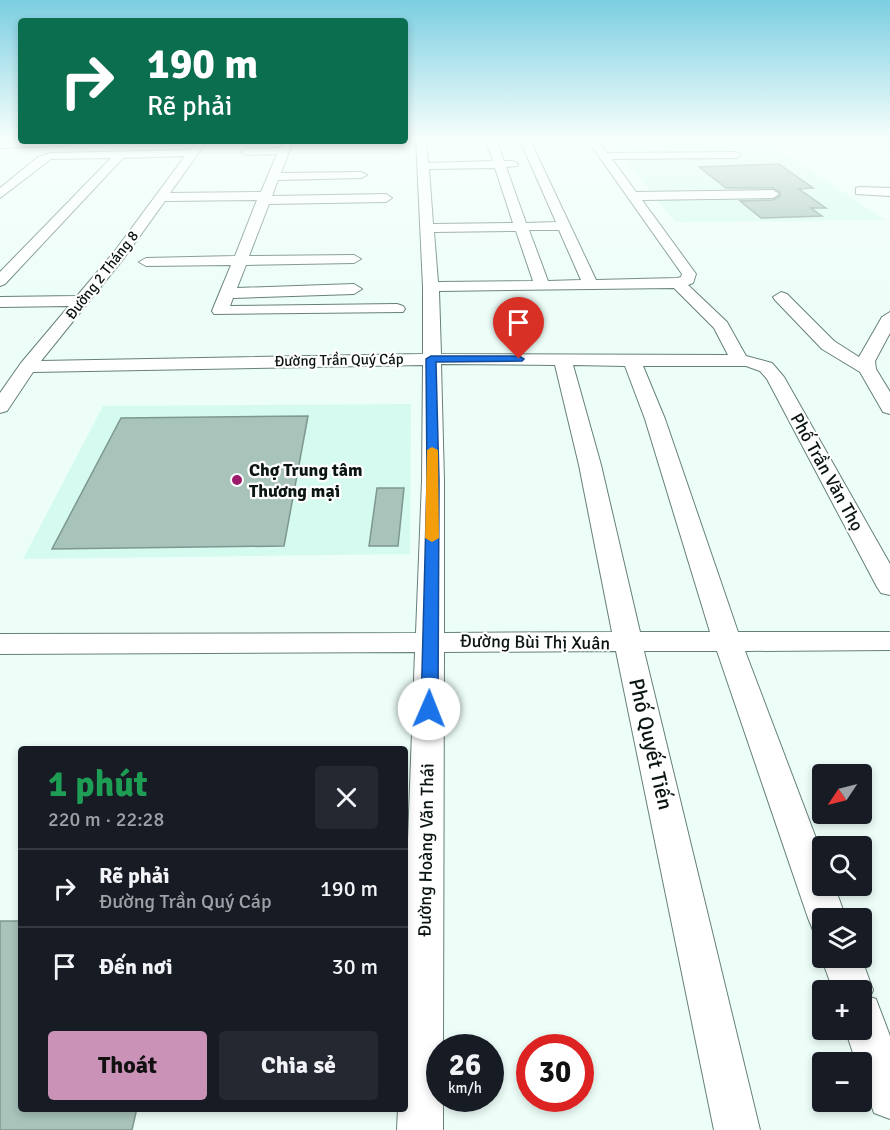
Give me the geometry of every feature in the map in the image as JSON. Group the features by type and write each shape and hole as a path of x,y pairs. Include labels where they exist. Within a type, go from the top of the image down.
{"street":[{"path":"0,281 86,191"},
{"name":"Đường 2 Tháng 8","path":"0,407 27,367 167,191"},
{"path":"201,196 205,191"},
{"path":"265,191 220,311 397,309"},
{"name":"Đường Hoàng Văn Thái","path":"420,1130 433,481 431,287 425,191"},
{"path":"507,191 542,285"},
{"path":"548,191 590,284"},
{"path":"431,287 681,282 689,278 686,269 630,191"},
{"path":"871,191 890,192"},
{"path":"634,196 773,194"},
{"path":"162,197 386,198"},
{"path":"427,228 564,226"},
{"path":"146,262 354,259"},
{"path":"215,278 231,285 354,290"},
{"name":"Phố Trần Văn Thọ","path":"681,282 721,326 749,362 766,367 775,377 890,586"},
{"path":"782,297 828,345 867,369 889,405"},
{"path":"0,302 81,301"},
{"path":"867,369 869,353 883,343 890,317"},
{"name":"Đường Trần Quý Cáp","path":"27,367 431,359 749,362"},
{"name":"Phố Quyết Tiến","path":"562,359 576,402 599,503 737,1130"},
{"path":"632,360 655,419 728,642 823,908"},
{"name":"Đường Bùi Thị Xuân","path":"0,644 431,640 628,643 890,641"},
{"path":"870,1040 890,1097"}],"shaded area":[{"path":"650,191 842,191 885,220 675,222"},
{"name":"Chợ Trung tâm Thương mại","path":"411,404 410,554 23,559 103,406"}],"building":[{"path":"778,191 801,191 826,208 811,208 822,216 761,218 740,201 773,200 780,196"},
{"path":"308,416 284,546 52,549 121,418"},
{"path":"377,488 404,488 398,546 369,546"},
{"path":"0,921 18,921 18,1112 136,1112 132,1130 0,1130"}],"slow traffic":[{"path":"432,450 432,538"}],"place":[{"name":"Chợ Trung tâm Thương mại","path":"237,480"}],"route":[{"path":"429,709 433,481 431,359 519,359"}]}
